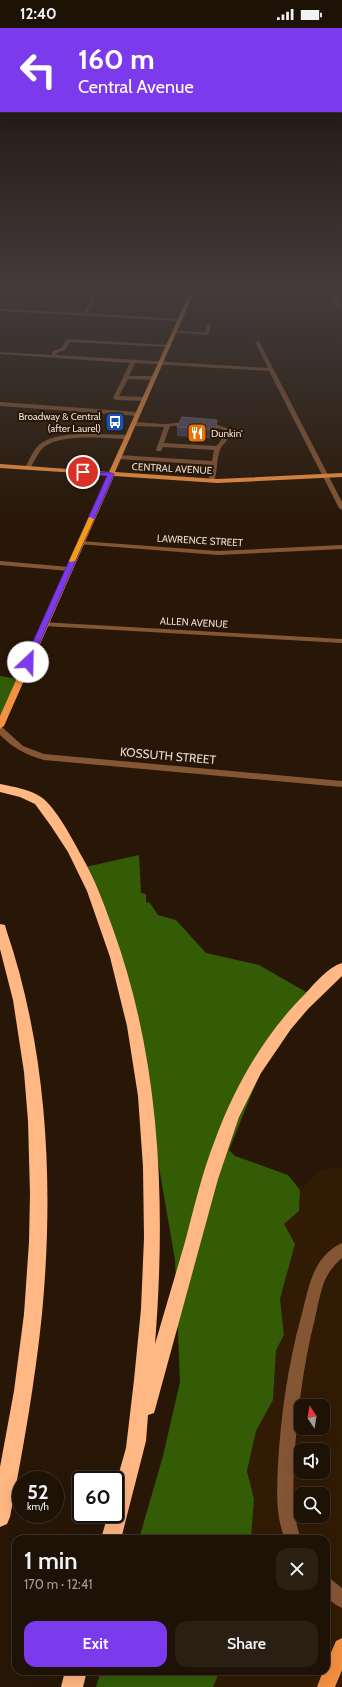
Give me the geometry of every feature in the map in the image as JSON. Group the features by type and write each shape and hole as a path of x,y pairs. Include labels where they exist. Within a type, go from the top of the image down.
{"highway":[{"path":"0,788 26,794 39,801 71,846 90,883 120,964 135,1027 145,1097 151,1181 151,1261 146,1354 135,1449"},
{"path":"0,929 14,974 30,1050 35,1112 39,1200 33,1315 18,1418 0,1517"},
{"path":"112,1535 213,1170 231,1119 250,1078 280,1032 312,995 342,968"},
{"path":"72,1687 75,1675"}],"main road":[{"path":"0,726 159,367"},
{"name":"CENTRAL AVENUE","path":"0,466 212,480 325,476 342,474"},
{"path":"326,1687 342,1647"}],"street":[{"path":"112,405 130,367"},
{"path":"231,367 272,370 342,508"},
{"path":"126,377 154,378"},
{"path":"0,404 112,405 145,399"},
{"path":"112,405 138,414"},
{"path":"134,424 215,425 224,428 226,433 222,443 217,448 212,480"},
{"path":"155,459 162,445 168,425"},
{"path":"28,468 42,446 50,441 84,437 128,437"},
{"path":"162,445 217,448"},
{"path":"119,457 215,463"},
{"name":"LAWRENCE STREET","path":"80,543 218,553 342,547"},
{"path":"0,563 69,569"},
{"name":"ALLEN AVENUE","path":"44,624 342,641"},
{"name":"KOSSUTH STREET","path":"0,730 16,746 28,753 44,757 342,784"},
{"path":"290,1535 288,1530 285,1506 285,1479 287,1435 296,1366 308,1315 322,1271 335,1254 342,1250"},
{"path":"330,1589 342,1599"}],"shaded area":[{"path":"342,1168 342,1687 213,1687 218,1675 330,1675 330,1535 251,1535 254,1499 247,1471 256,1431 273,1400 276,1350 284,1335 280,1299 295,1244 284,1224 299,1211 300,1190 321,1169"}],"green space":[{"path":"0,676 18,679 0,723"},
{"path":"139,855 141,893 146,894 146,902 150,903 158,915 176,920 206,953 259,965 313,996 268,1058 258,1078 229,1150 235,1156 288,1175 300,1190 299,1211 284,1224 295,1244 280,1299 284,1335 276,1350 273,1400 256,1431 247,1471 254,1499 251,1535 140,1535 163,1456 180,1382 175,1260 150,1115 139,1037 81,868"},
{"path":"100,1675 218,1675 213,1687 96,1687"}],"building":[{"path":"182,417 217,420 216,430 177,427"}],"slow traffic":[{"path":"72,561 91,519"}],"place":[{"name":"Broadway & Central (after Laurel)","path":"115,422"},
{"name":"Dunkin'","path":"197,433"}],"route":[{"path":"28,662 111,474 83,472"}]}
